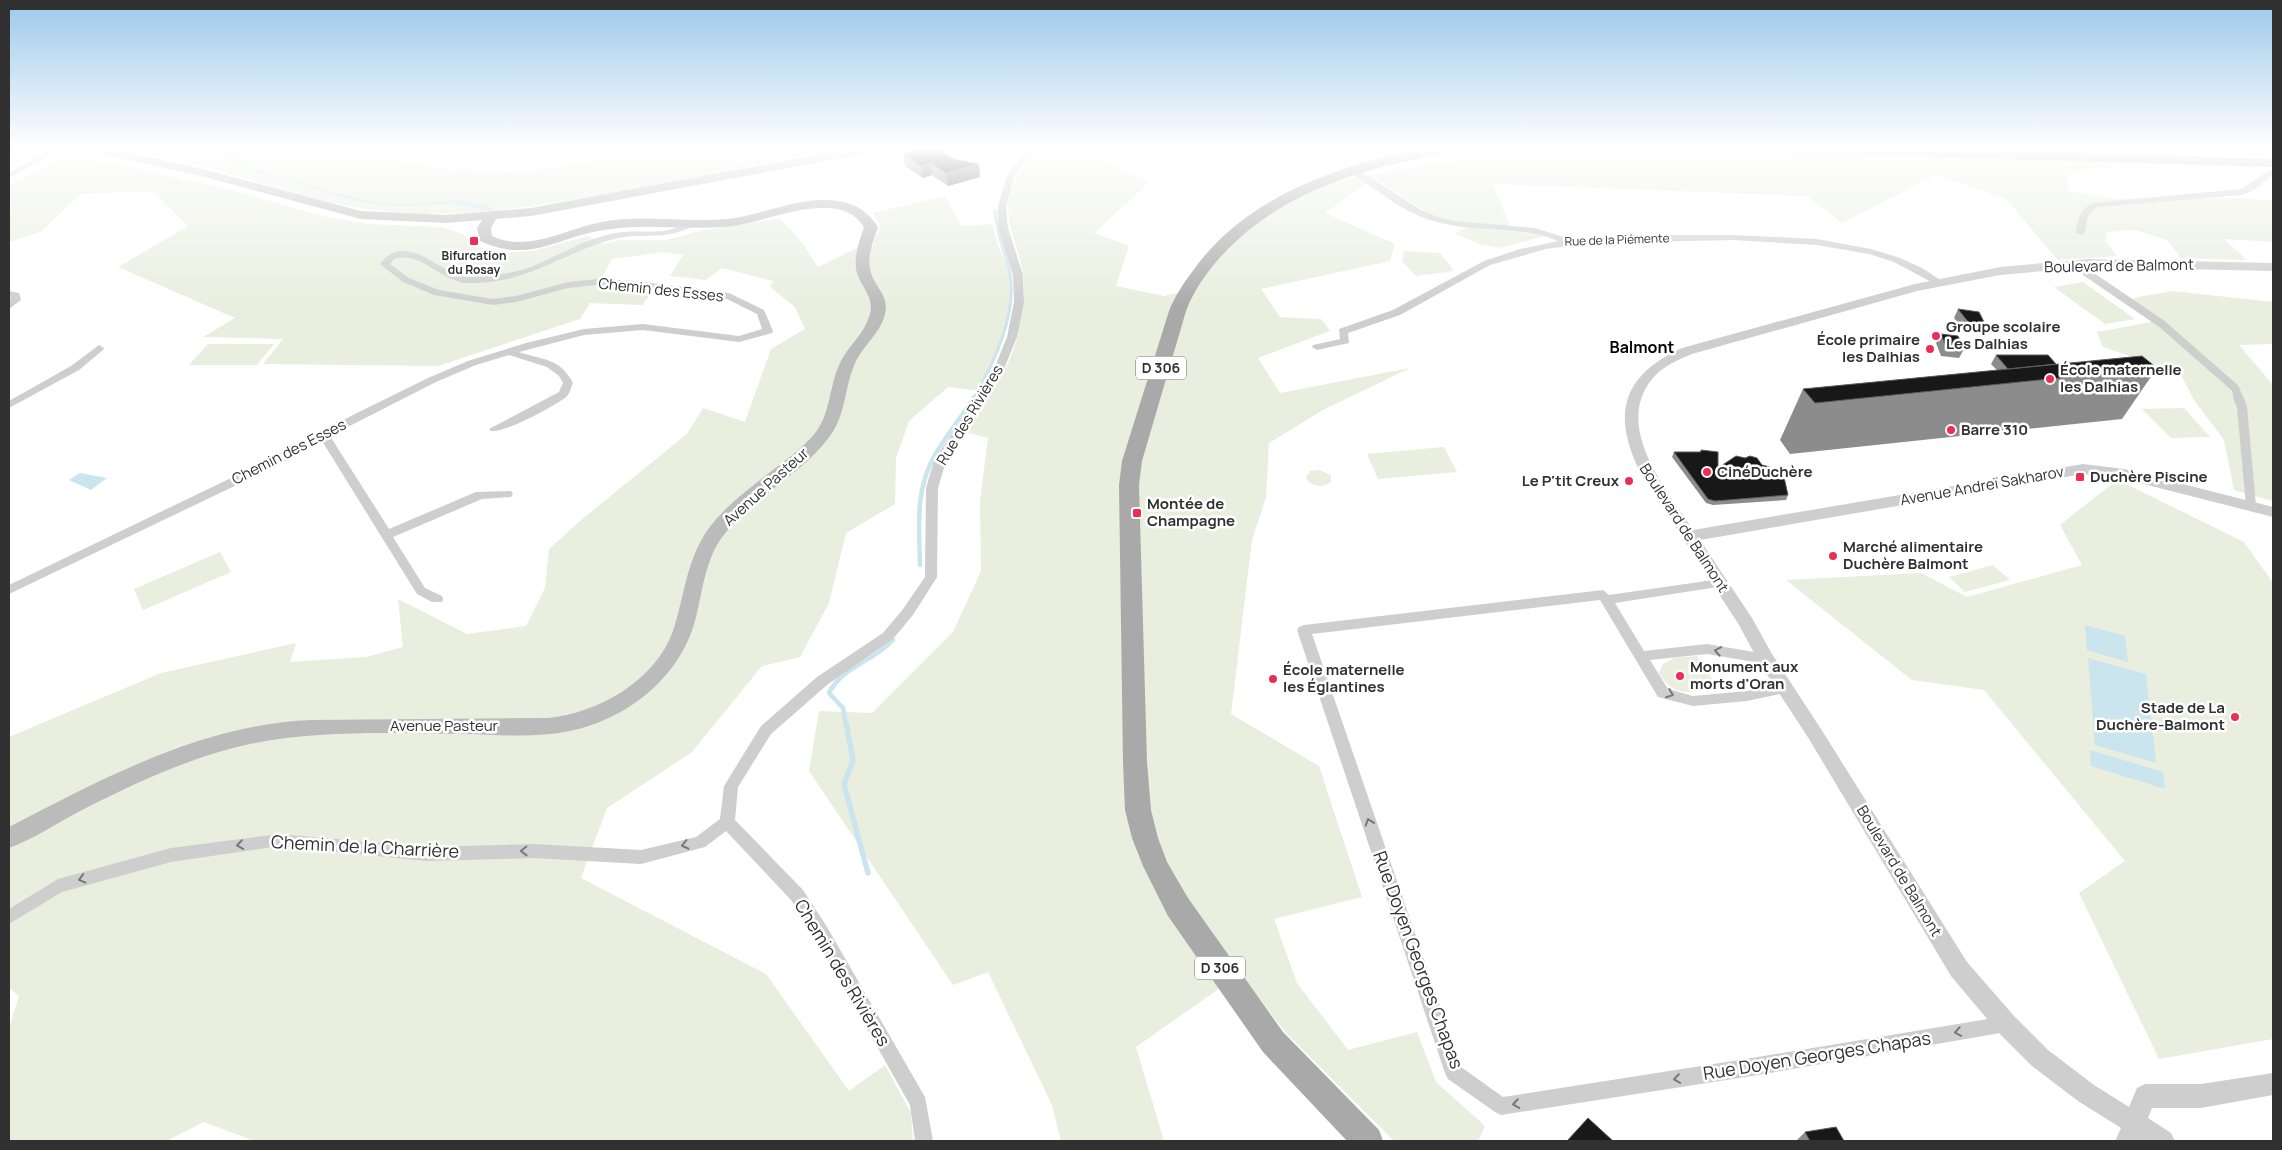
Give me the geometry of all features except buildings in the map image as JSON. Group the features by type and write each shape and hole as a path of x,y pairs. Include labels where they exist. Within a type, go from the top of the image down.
{"main road":[{"path":"306,201 360,215 405,219 490,217 545,210 594,201"},
{"name":"D 306","path":"1282,201 1247,224 1218,250 1203,266 1182,301 1132,461 1129,485 1135,762 1138,810 1145,838 1156,866 1178,907 1273,1042 1368,1141"},
{"name":"Avenue Pasteur","path":"9,838 100,790 159,764 213,745 269,732 405,725 543,726 571,723 597,714 626,699 649,681 669,658 682,632 698,567 709,542 726,520 810,448 827,430 837,408 842,380 848,362 874,324 880,306 874,289 863,272 863,255 871,227 856,210 838,205 822,204 801,206 746,220 718,224 628,223 601,226 544,243 512,247 485,238 484,228 490,217"}],"street":[{"name":"Rue des Rivières","path":"728,822 731,786 766,730 822,681 888,636 908,612 931,577 932,488 940,462 999,369 1012,337 1019,302 1018,274 1003,228 1002,207 1004,201"},
{"path":"1402,201 1438,220 1541,231 1566,241"},
{"path":"2081,233 2082,217 2086,210 2095,205 2144,201"},
{"name":"Chemin des Esses","path":"9,590 266,466 432,380 508,351 584,332 643,327 738,339 768,331 761,312 729,296 636,284 598,282 568,286 493,302 437,293 406,280 385,264 391,256 408,253 419,256 439,271 465,280 514,274 597,240 624,233 659,236 675,233 689,225"},
{"name":"Rue de la Piémente","path":"1317,347 1345,341 1343,332 1402,310 1454,279 1485,264 1524,250 1566,241 1608,238 1732,237 1811,242 1897,260 1913,266 1940,283"},
{"name":"Boulevard de Balmont","path":"2163,1141 2130,1132 2086,1093 2040,1058 2006,1024 1959,970 1766,659 1746,622 1647,472 1632,439 1631,416 1639,387 1648,375 1670,359 1714,342 1940,283 2000,271 2088,263 2273,267"},
{"path":"2091,266 2087,274 2162,324 2235,388 2242,407 2251,506"},
{"path":"9,294 16,296 16,300 9,306"},
{"path":"9,405 75,368 99,348"},
{"path":"495,429 536,410 562,394 568,383 564,373 548,362 519,356 508,351"},
{"path":"324,435 421,591 437,599"},
{"name":"Avenue Andreï Sakharov","path":"1689,536 2083,469 2124,474 2273,512"},
{"path":"386,535 480,495 508,494"},
{"name":"Rue Doyen Georges Chapas","path":"1720,583 1606,600 1603,595 1304,630 1454,1073 1501,1106 1752,1067 2006,1024"},
{"path":"1606,600 1663,693 1693,701 1747,696 1785,688"},
{"path":"1642,656 1706,649 1766,659"},
{"name":"Chemin de la Charrière","path":"9,917 58,886 171,855 280,840 426,854 534,851 642,857 700,842 728,822"},
{"name":"Chemin des Rivières","path":"728,822 797,896 822,932 919,1103 924,1141"},
{"path":"2130,1132 2145,1096 2202,1096 2273,1084"}],"green space":[{"path":"9,201 73,201 42,231 9,242"},
{"path":"162,201 269,201 322,216 369,224 442,227 463,234 476,246 499,253 532,251 588,236 603,244 621,240 667,240 699,231 780,218 803,244 818,267 857,248 872,247 880,226 873,213 925,201 947,201 961,226 993,224 997,244 1011,274 1011,302 1004,338 981,391 948,387 909,421 896,458 895,504 846,533 829,603 800,657 762,666 692,752 607,808 581,878 766,974 849,1091 885,1065 911,1113 913,1141 254,1141 204,1122 166,1141 9,1141 9,1028 19,996 9,988 9,737 161,673 296,643 290,662 366,657 403,647 398,599 467,634 526,626 545,588 549,549 581,520 687,434 703,408 745,422 771,349 805,329 795,307 770,287 773,281 722,268 706,280 670,276 683,255 663,252 612,259 597,287 653,291 642,305 590,303 580,319 438,366 263,364 283,339 203,337 235,318 118,267 188,226"},
{"path":"326,201 568,201 494,211 428,214 394,212"},
{"path":"1009,201 1130,201 1094,233 1129,246 1116,286 1164,296 1191,290 1206,266 1259,219 1287,201 1342,201 1325,213 1395,244 1390,261 1261,289 1280,317 1321,319 1330,331 1258,358 1280,393 1410,368 1323,410 1269,443 1266,497 1252,540 1231,714 1319,766 1362,897 1274,919 1297,983 1348,1050 1417,1032 1436,1082 1485,1126 1478,1141 1394,1141 1286,1033 1240,974 1136,1047 1164,1141 1061,1141 1052,1105 988,972 953,985 809,771 819,711 872,713 953,632 981,571 980,501 988,438 966,432 1002,374 1017,338 1023,306 1024,281 1008,209"},
{"path":"1409,201 1500,201 1512,231 1545,236 1500,248 1479,244 1455,234 1469,226 1438,220"},
{"path":"1813,201 1886,201 1842,223"},
{"path":"2007,201 2273,201 2273,242 2224,239 2247,260 2181,258 2167,240 2135,230 2107,232 2105,241 2117,256 2058,260"},
{"path":"1404,251 1440,253 1454,271 1416,276 1402,261"},
{"path":"2083,282 2135,319 2105,324 2054,287"},
{"path":"2173,291 2273,302 2273,344 2239,345 2273,385 2273,501 2234,490 2224,440 2194,400 2180,373 2103,347 2097,332 2152,322 2124,301"},
{"path":"208,344 274,344 257,365 189,365"},
{"path":"2184,408 2210,437 2171,438 2142,409"},
{"path":"1444,447 1457,472 1378,479 1367,454"},
{"path":"1319,470 1331,475 1331,482 1319,486 1307,480 1306,477 1310,471"},
{"path":"2113,483 2128,485 2244,542 2273,583 2273,1039 2159,1059 2079,893 2125,861 1984,690 1912,680 1786,580 1921,573 1967,597 2082,565 2060,525"},
{"path":"220,552 231,572 143,610 134,589"},
{"path":"1993,565 2010,580 1965,592 1949,577"},
{"path":"1697,656 1718,688 1685,692 1671,687 1659,673 1663,664 1674,658"}],"water":[{"path":"355,201 409,204 439,201 466,201 481,203 492,208 493,212 454,204 398,206"},
{"path":"80,473 107,478 91,490 69,480"},
{"path":"2085,625 2125,636 2128,662 2087,650"},
{"path":"2088,658 2146,674 2156,763 2095,745"},
{"path":"2090,750 2163,772 2165,789 2091,766"}],"waterway":[{"path":"974,398 996,355 1007,322 1010,306 1010,274 997,228 995,211"},
{"path":"920,565 920,508 924,481 935,455 974,397"},
{"path":"846,725 843,708 829,693 835,684 850,670 877,653 893,640"},
{"path":"846,723 853,760 844,784 868,873"}],"place":[{"name":"Bifurcation du Rosay","path":"474,241"},
{"name":"Groupe scolaire Les Dalhias","path":"1936,336"},
{"name":"École primaire les Dalhias","path":"1930,349"},
{"name":"École maternelle les Dalhias","path":"2050,379"},
{"name":"Barre 310","path":"1951,430"},
{"name":"CinéDuchère","path":"1707,472"},
{"name":"Duchère Piscine","path":"2080,477"},
{"name":"Le P'tit Creux","path":"1629,481"},
{"name":"Montée de Champagne","path":"1137,513"},
{"name":"Marché alimentaire Duchère Balmont","path":"1833,556"},
{"name":"Monument aux morts d'Oran","path":"1680,676"},
{"name":"École maternelle les Églantines","path":"1273,679"},
{"name":"Stade de La Duchère-Balmont","path":"2235,717"}],"district":[{"name":"Balmont","path":"1642,347"}]}
